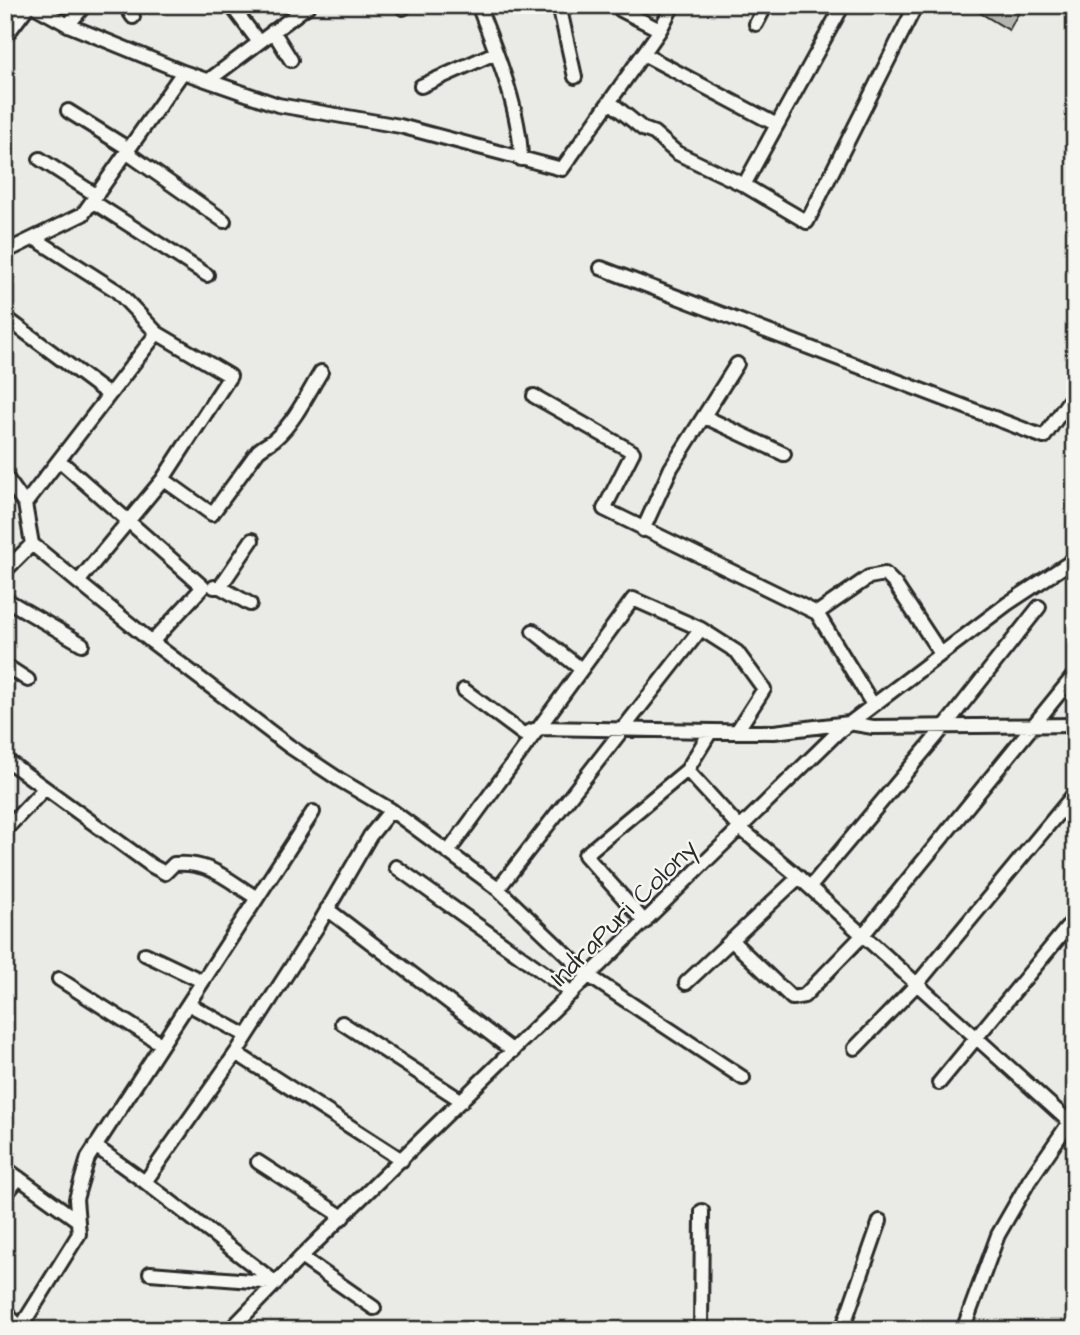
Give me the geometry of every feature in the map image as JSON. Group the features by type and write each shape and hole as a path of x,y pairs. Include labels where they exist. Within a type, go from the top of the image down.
{"street":[{"path":"5,37 31,5 68,25 183,72 278,105 400,127 562,169 660,30 673,5"},
{"path":"68,25 85,5"},
{"path":"125,5 133,17"},
{"path":"232,5 258,41"},
{"path":"209,80 309,5"},
{"path":"478,5 513,106 521,143 521,159"},
{"path":"559,5 575,77"},
{"path":"756,24 766,5"},
{"path":"744,185 843,5"},
{"path":"610,102 677,153 744,185 807,222 916,5"},
{"path":"619,7 660,30"},
{"path":"273,31 291,60"},
{"path":"421,86 495,53"},
{"path":"643,54 777,125"},
{"path":"5,252 83,214 183,72"},
{"path":"68,111 127,150 224,221"},
{"path":"40,159 207,275"},
{"path":"34,238 117,291 158,333 230,376 163,479 78,582"},
{"path":"601,268 1044,437 1075,392"},
{"path":"5,317 109,395"},
{"path":"25,504 158,333"},
{"path":"643,530 671,468 737,364"},
{"path":"163,479 212,514 258,451 275,440 300,408 321,372"},
{"path":"534,396 633,452 604,509 817,613 873,705"},
{"path":"705,417 784,454"},
{"path":"59,460 203,587 220,587 250,604"},
{"path":"5,476 25,504 32,544 78,582 289,746 391,810 498,889 589,976 743,1078"},
{"path":"220,587 252,540"},
{"path":"5,572 32,544"},
{"name":"IndraPuri Colony","path":"230,1330 301,1257 849,723 1007,604 1075,559"},
{"path":"817,613 869,577 885,574 895,584 941,654"},
{"path":"152,642 203,587"},
{"path":"5,599 82,644"},
{"path":"447,852 634,599 701,629 737,652 764,689 737,731"},
{"path":"810,887 945,726 1040,607"},
{"path":"498,889 701,629"},
{"path":"533,631 581,669"},
{"path":"5,665 28,680"},
{"path":"731,940 792,998 804,996 863,935 1075,674"},
{"path":"464,690 523,734 539,728 774,732 849,723 873,727 1075,725"},
{"path":"645,922 585,855 687,770 711,731"},
{"path":"5,759 152,866 165,873 174,864 193,862 207,867 257,898"},
{"path":"687,770 740,828 799,877 1072,1125 1029,1181 998,1236 964,1330"},
{"path":"5,831 45,788"},
{"path":"855,1048 917,984 1075,793"},
{"path":"145,1182 236,1053 370,836 391,810"},
{"path":"5,1312 22,1329 79,1234 76,1199 88,1158 313,812"},
{"path":"396,867 572,993"},
{"path":"686,983 799,877"},
{"path":"327,909 513,1051"},
{"path":"939,1083 1075,918"},
{"path":"145,954 202,981"},
{"path":"59,979 161,1044"},
{"path":"188,1004 247,1036"},
{"path":"342,1023 462,1101"},
{"path":"236,1053 402,1160"},
{"path":"95,1146 276,1283"},
{"path":"258,1162 343,1217"},
{"path":"5,1168 78,1220"},
{"path":"5,1195 19,1178"},
{"path":"701,1330 702,1211"},
{"path":"842,1330 880,1222"},
{"path":"301,1257 374,1308"},
{"path":"149,1273 276,1283"}],"building":[{"path":"967,5 1023,5 1009,30"}]}
